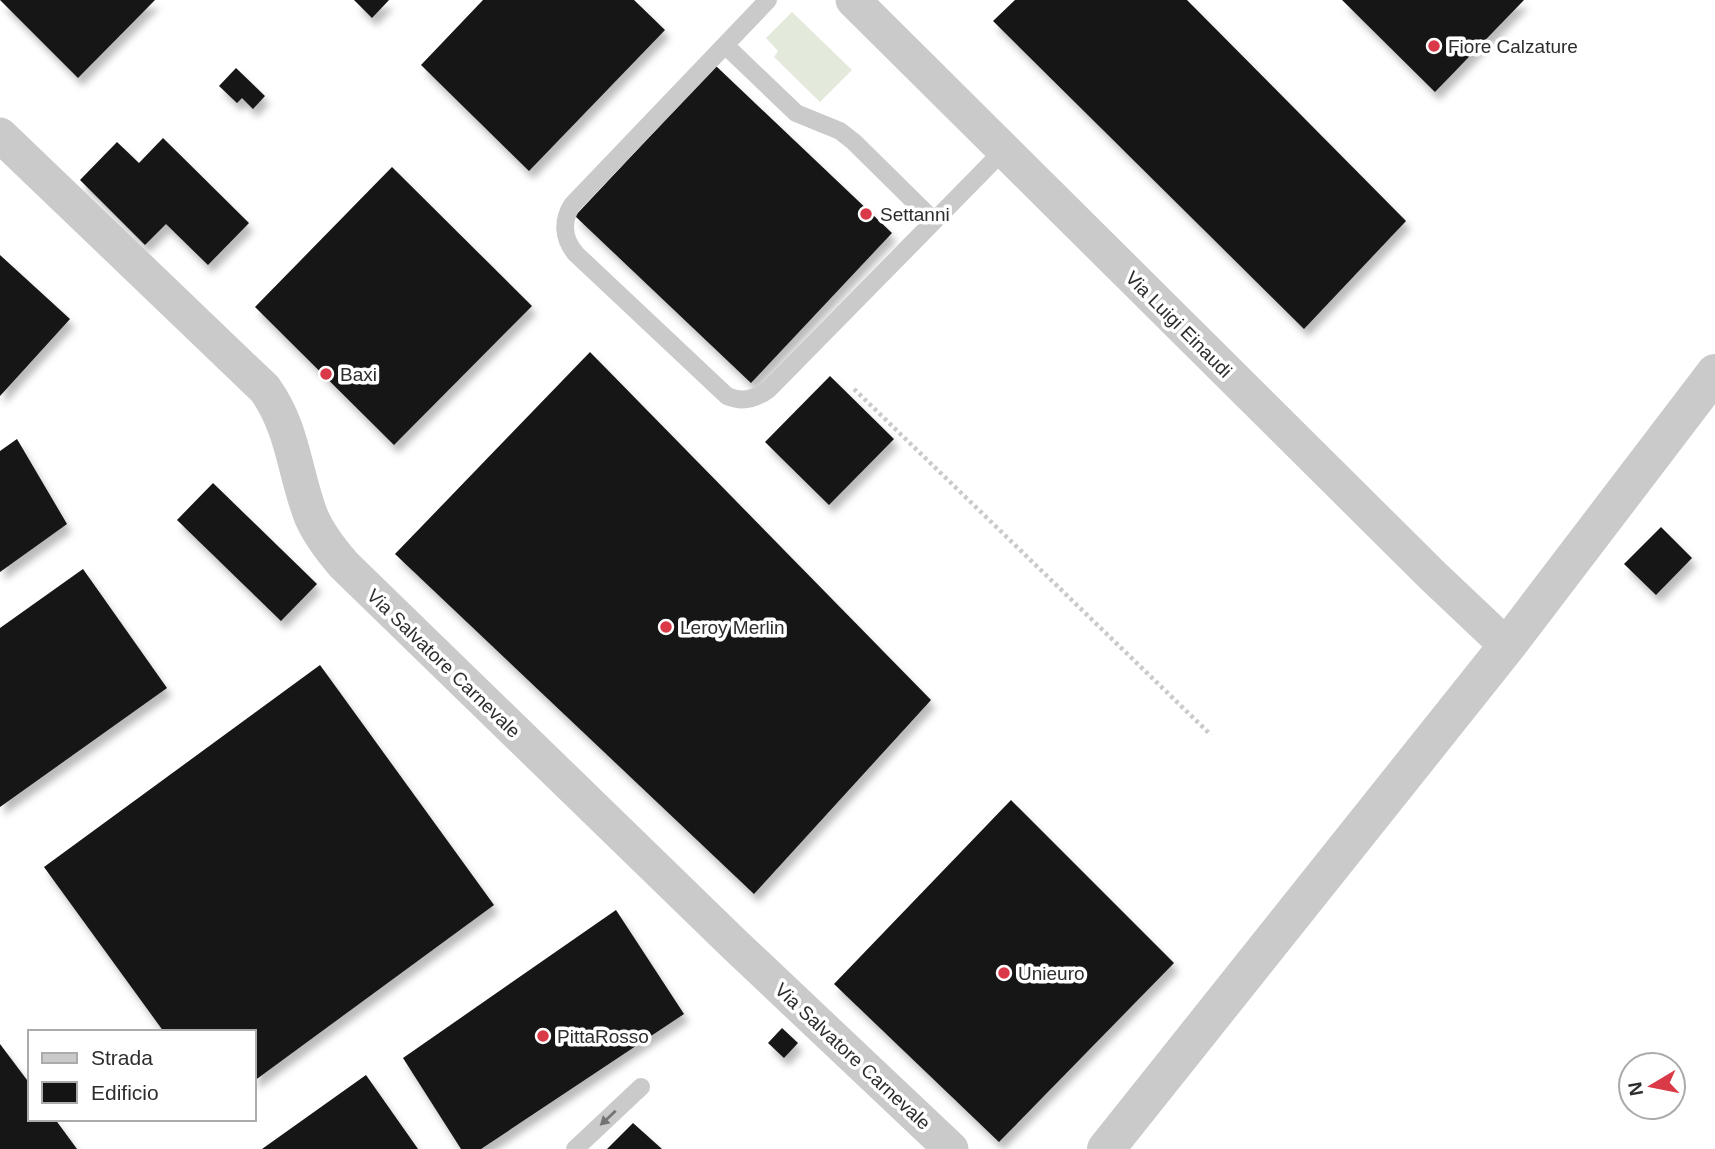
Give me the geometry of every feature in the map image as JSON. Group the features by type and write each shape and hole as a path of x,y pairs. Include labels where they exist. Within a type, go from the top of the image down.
{"street":[{"name":"Via Luigi Einaudi","path":"853,0 1423,566 1507,646"},
{"name":"Via Salvatore Carnevale","path":"0,135 265,389 283,419 292,441 312,518 324,540 344,565 747,956 951,1149"},
{"path":"1106,1149 1507,646 1715,373"}],"lane":[{"path":"768,0 572,205 565,230 570,248 727,396 742,401 761,395 769,389 1004,150"},
{"path":"725,45 796,113 840,131 854,142 934,221"},
{"path":"575,1149 641,1087"}],"path":[{"path":"854,389 1211,735"}],"shaded area":[{"path":"792,12 852,70 820,102 774,57 778,51 766,38"}],"building":[{"path":"0,0 155,0 78,78"},
{"path":"354,0 389,0 372,18"},
{"path":"483,0 634,0 665,30 529,171 421,65"},
{"path":"1015,0 1187,0 1406,221 1304,329 993,21"},
{"name":"Fiore Calzature","path":"1342,0 1524,0 1435,92"},
{"path":"716,66 892,233 751,383 575,216"},
{"path":"236,68 265,96 253,109 242,98 237,103 219,86"},
{"path":"163,138 249,223 208,265 166,224 145,245 80,180 117,142 139,163"},
{"path":"392,167 532,306 394,445 255,307"},
{"path":"0,255 70,319 0,396"},
{"name":"Leroy Merlin","path":"590,352 931,700 754,894 395,554"},
{"path":"830,376 894,439 829,505 765,442"},
{"path":"17,439 67,524 0,572 0,451"},
{"path":"213,483 317,584 281,621 177,520"},
{"path":"1661,527 1692,558 1656,595 1624,564"},
{"path":"83,569 167,688 0,807 0,628"},
{"path":"320,665 494,905 256,1080 256,1030 163,1030 44,867"},
{"name":"Unieuro","path":"1011,800 1174,963 999,1142 834,984"},
{"name":"PittaRosso","path":"616,910 684,1014 481,1149 461,1149 403,1058"},
{"path":"782,1028 798,1043 784,1058 768,1043"},
{"path":"0,1044 28,1081 28,1121 56,1121 77,1149 0,1149"},
{"path":"366,1075 418,1149 262,1149"},
{"path":"633,1123 662,1149 607,1149"}],"place":[{"name":"Fiore Calzature","path":"1434,46"},
{"name":"Settanni","path":"866,214"},
{"name":"Baxi","path":"326,374"},
{"name":"Leroy Merlin","path":"666,627"},
{"name":"Unieuro","path":"1004,973"},
{"name":"PittaRosso","path":"543,1036"}]}
